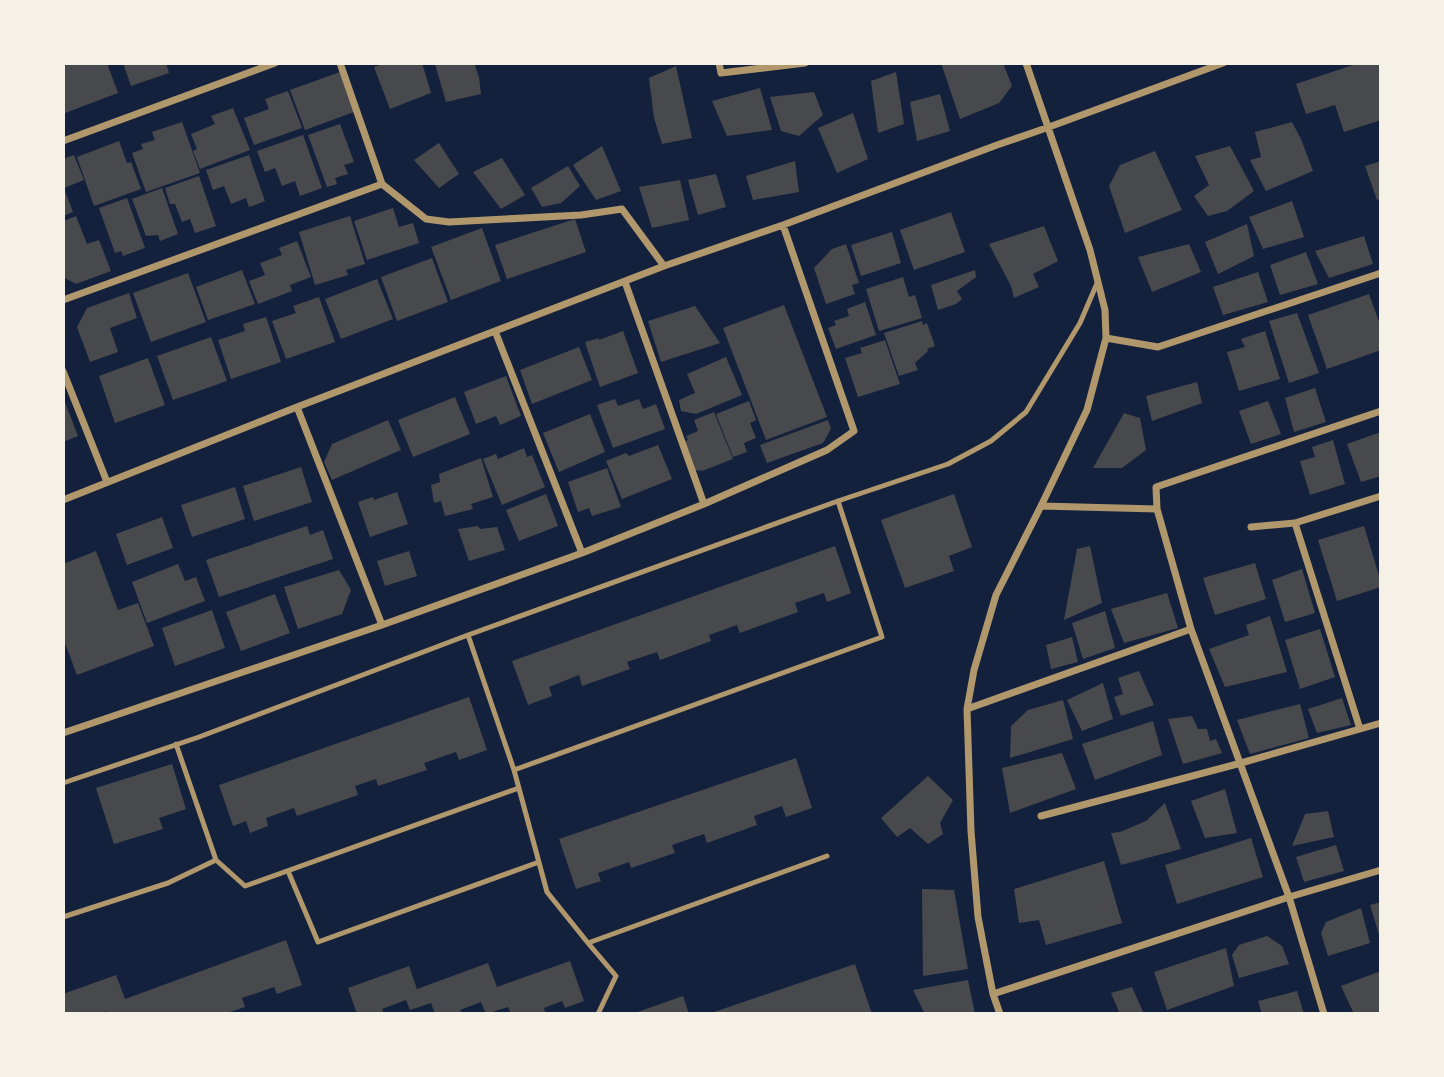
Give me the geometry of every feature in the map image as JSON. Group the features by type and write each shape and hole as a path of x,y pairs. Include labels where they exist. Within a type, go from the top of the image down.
{"street":[{"path":"63,141 275,63"},
{"path":"340,63 382,184 426,219 449,222 581,215 622,209 664,267"},
{"path":"719,63 721,73 805,63"},
{"path":"1000,1014 993,994 978,917 967,709 974,670 996,595 1087,410 1107,338 1105,310 1090,250 1026,63"},
{"path":"63,500 297,407 664,267 1223,63"},
{"path":"63,300 382,184"},
{"path":"63,733 382,625 582,553 704,504 827,450 854,431 783,225"},
{"path":"1107,338 1158,347 1381,273"},
{"path":"625,282 704,504"},
{"path":"495,331 582,553"},
{"path":"63,371 107,482"},
{"path":"297,407 382,625"},
{"path":"1325,1014 1289,897 1191,629 1157,509 1156,487 1381,411"},
{"path":"1251,527 1295,523 1381,496"},
{"path":"1041,506 1157,509"},
{"path":"1295,523 1360,729"},
{"path":"967,709 1191,629"},
{"path":"1041,817 1381,723"},
{"path":"993,994 1289,897 1381,870"}],"lane":[{"path":"63,783 838,501 948,464 991,441 1026,412 1080,323 1098,281"},
{"path":"514,770 882,637 838,501"},
{"path":"468,635 514,770 547,892 616,976 598,1014"},
{"path":"176,744 216,860 245,886 519,788"},
{"path":"588,943 827,856"},
{"path":"63,917 168,883 216,860"},
{"path":"288,871 318,942 539,862"}],"building":[{"path":"72,63 107,63 118,93 65,113 63,66"},
{"path":"123,63 166,63 169,73 131,86"},
{"path":"387,63 422,63 431,93 390,109 374,67"},
{"path":"474,63 481,94 446,102 435,64"},
{"path":"941,63 1003,63 1012,86 999,103 960,119"},
{"path":"1359,63 1381,63 1381,120 1344,132 1335,105 1306,114 1296,84"},
{"path":"676,66 692,138 662,144 654,118 649,78"},
{"path":"340,72 354,112 305,130 290,90"},
{"path":"896,72 904,124 878,133 871,81"},
{"path":"760,88 772,130 727,136 712,101"},
{"path":"288,91 302,128 254,145 244,118 269,109 265,99"},
{"path":"814,92 823,115 799,136 781,131 770,97"},
{"path":"940,94 950,131 917,141 910,102"},
{"path":"233,108 250,150 200,169 193,151 197,149 191,134 215,124 211,116"},
{"path":"853,113 868,159 837,173 818,128"},
{"path":"182,122 200,173 146,192 132,153 143,149 141,144 155,140 152,132"},
{"path":"1292,122 1313,171 1266,191 1250,160 1261,157 1255,132"},
{"path":"340,124 354,162 344,165 348,174 335,178 337,184 327,187 308,135"},
{"path":"303,135 322,188 300,196 295,181 282,186 275,168 265,172 257,151"},
{"path":"119,141 127,163 131,162 141,189 94,206 77,157"},
{"path":"439,143 459,174 439,188 414,160"},
{"path":"602,146 621,191 596,200 573,165"},
{"path":"1230,146 1254,191 1227,211 1208,216 1194,196 1209,185 1195,156"},
{"path":"1155,151 1182,210 1125,233 1109,186 1120,165"},
{"path":"74,155 84,180 64,188 73,212 63,216 63,159"},
{"path":"249,155 265,201 249,207 246,198 231,204 224,186 213,190 206,170"},
{"path":"502,158 525,195 501,209 473,172"},
{"path":"795,161 799,192 753,200 746,176"},
{"path":"1381,161 1381,199 1377,200 1365,166"},
{"path":"568,166 580,186 561,203 542,207 531,188"},
{"path":"716,174 726,207 698,215 688,180"},
{"path":"199,176 216,226 195,233 190,219 182,222 175,204 170,204 165,188"},
{"path":"680,180 689,220 652,228 639,187"},
{"path":"162,188 178,234 160,241 158,235 146,236 132,199"},
{"path":"127,198 145,248 123,256 121,251 115,253 99,208"},
{"path":"1292,201 1304,237 1263,249 1249,217"},
{"path":"393,208 399,227 413,223 419,243 367,260 354,221"},
{"path":"951,212 965,252 914,270 900,230"},
{"path":"76,216 87,244 99,240 111,271 76,284 63,277 63,221"},
{"path":"350,216 365,264 346,270 348,275 315,285 299,232"},
{"path":"575,219 586,252 507,279 495,245"},
{"path":"1247,224 1254,256 1218,274 1205,242"},
{"path":"1044,226 1058,261 1033,274 1039,287 1014,298 1011,286 989,244"},
{"path":"482,228 501,281 451,300 431,247"},
{"path":"892,232 901,263 861,276 851,245"},
{"path":"1364,236 1373,264 1329,278 1315,251"},
{"path":"297,241 311,277 290,285 292,291 258,304 249,281 265,275 260,263 282,255 279,248"},
{"path":"846,244 859,283 852,285 855,294 826,304 814,268 832,249"},
{"path":"1189,244 1201,272 1152,292 1138,257"},
{"path":"1306,252 1318,284 1280,295 1270,265"},
{"path":"432,258 448,302 397,321 381,277"},
{"path":"242,270 255,304 208,320 196,287"},
{"path":"975,270 976,277 957,291 962,299 938,310 931,285"},
{"path":"1258,272 1268,302 1223,315 1213,287"},
{"path":"188,273 206,322 151,342 133,293"},
{"path":"903,277 909,297 915,295 922,318 879,331 866,289"},
{"path":"377,279 393,319 341,339 325,299"},
{"path":"129,293 137,318 110,328 118,352 90,362 77,327 87,308"},
{"path":"1369,294 1381,327 1381,350 1327,369 1308,315"},
{"path":"319,297 335,342 286,359 272,321 296,313 293,306"},
{"path":"865,302 876,335 836,349 828,328 836,325 834,321 849,316 847,309"},
{"path":"784,305 827,417 766,440 723,328"},
{"path":"695,306 720,343 661,362 648,321"},
{"path":"1297,313 1319,373 1289,383 1269,321"},
{"path":"266,317 281,362 231,379 218,340 245,331 243,324"},
{"path":"922,321 923,325 927,323 935,346 927,349 915,363 918,370 899,376 884,333"},
{"path":"623,331 638,373 600,387 585,342"},
{"path":"1265,331 1280,379 1239,391 1227,352 1245,347 1241,339"},
{"path":"211,337 227,381 173,400 157,356"},
{"path":"885,340 900,384 858,397 845,358 862,353 860,348"},
{"path":"579,347 592,380 532,404 520,370"},
{"path":"726,357 742,395 696,414 681,411 679,400 695,393 687,374"},
{"path":"148,358 165,405 115,423 99,376"},
{"path":"506,376 521,416 500,425 496,416 476,424 464,392"},
{"path":"1197,382 1202,403 1152,421 1146,396"},
{"path":"1315,388 1326,422 1294,432 1285,398"},
{"path":"63,397 78,436 63,442"},
{"path":"455,397 470,434 413,457 398,420"},
{"path":"615,399 618,406 639,399 643,409 656,404 665,429 613,448 597,405"},
{"path":"749,401 756,420 750,423 756,438 744,443 747,452 733,457 716,414"},
{"path":"1268,401 1281,434 1251,444 1239,411"},
{"path":"714,412 733,459 702,471 695,470 684,442 688,440 686,436 698,431 694,420"},
{"path":"1124,413 1140,418 1146,450 1122,468 1093,468"},
{"path":"590,414 605,452 559,472 543,433"},
{"path":"388,420 401,450 332,480 324,462 332,444"},
{"path":"828,420 831,429 823,443 767,463 760,445"},
{"path":"1381,432 1381,476 1361,482 1347,444"},
{"path":"1333,440 1345,484 1310,495 1300,461 1315,457 1312,447"},
{"path":"658,445 672,479 622,499 606,461"},
{"path":"524,448 527,457 532,455 545,487 502,505 483,459 496,454 498,459"},
{"path":"481,458 493,497 471,504 473,509 445,516 441,501 434,503 431,485 440,482 439,474"},
{"path":"301,467 312,502 254,521 243,486"},
{"path":"607,468 621,507 592,516 589,508 578,512 568,482"},
{"path":"235,487 245,519 192,537 181,505"},
{"path":"397,492 408,524 370,537 358,502"},
{"path":"546,494 558,526 519,541 506,510"},
{"path":"954,494 972,547 949,556 954,571 905,588 881,520"},
{"path":"162,517 173,548 127,565 116,534"},
{"path":"307,526 310,535 323,530 333,559 219,597 206,560"},
{"path":"478,526 480,529 497,527 505,550 469,561 458,529"},
{"path":"1364,526 1381,587 1337,601 1318,540"},
{"path":"835,546 851,593 827,602 824,593 795,603 798,612 740,633 737,625 709,635 711,641 660,660 657,652 627,662 630,669 582,686 579,675 549,687 552,696 528,705 512,661"},
{"path":"1090,546 1102,603 1064,620 1077,549"},
{"path":"96,551 118,610 138,603 154,646 77,675 63,638 63,564"},
{"path":"409,551 417,576 385,586 377,561"},
{"path":"1255,563 1266,599 1215,615 1203,578"},
{"path":"178,564 185,581 196,577 205,601 147,623 132,582"},
{"path":"1302,569 1315,613 1285,622 1272,580"},
{"path":"339,570 351,590 342,614 298,629 284,587"},
{"path":"1167,593 1178,628 1124,643 1111,609"},
{"path":"275,594 290,633 241,651 226,612"},
{"path":"212,610 225,648 175,666 162,628"},
{"path":"1105,611 1115,648 1083,659 1072,623"},
{"path":"1270,616 1287,672 1225,687 1209,649 1249,635 1246,625"},
{"path":"1320,629 1335,677 1300,689 1285,640"},
{"path":"1072,637 1078,662 1051,669 1046,645"},
{"path":"1139,671 1154,705 1121,716 1114,697 1123,694 1118,678"},
{"path":"1103,683 1113,719 1082,731 1067,700"},
{"path":"469,697 487,750 459,760 456,752 424,763 427,770 378,786 376,779 355,786 358,795 297,816 294,808 266,818 268,826 250,833 246,821 233,826 219,785"},
{"path":"1342,698 1351,725 1317,733 1308,709"},
{"path":"1063,700 1073,739 1010,758 1011,726 1028,710"},
{"path":"1300,704 1309,738 1250,754 1237,720"},
{"path":"1192,716 1198,729 1207,729 1210,741 1216,739 1222,753 1183,764 1168,719"},
{"path":"1153,721 1162,755 1095,780 1082,744"},
{"path":"1062,753 1076,789 1010,813 1002,768"},
{"path":"796,758 812,808 786,817 782,806 754,816 757,825 707,843 704,834 672,845 675,853 631,868 629,862 598,873 601,881 576,889 559,839"},
{"path":"172,764 186,809 159,818 163,829 114,844 96,788"},
{"path":"928,776 953,800 940,823 943,834 928,844 910,828 897,837 881,818"},
{"path":"1225,789 1237,833 1205,838 1191,801"},
{"path":"1165,803 1181,849 1121,865 1111,833 1146,821"},
{"path":"1328,811 1334,837 1292,846 1305,814"},
{"path":"1251,838 1263,877 1177,904 1165,865"},
{"path":"1336,845 1344,871 1304,882 1296,857"},
{"path":"1104,861 1122,923 1046,945 1039,920 1019,923 1014,889"},
{"path":"922,889 954,890 968,969 923,976"},
{"path":"1381,902 1381,938 1380,938 1370,905"},
{"path":"1361,908 1370,943 1328,956 1321,933 1326,922"},
{"path":"1267,936 1282,946 1289,964 1239,978 1232,955 1239,945"},
{"path":"286,940 302,985 277,994 274,987 242,998 245,1007 224,1014 107,1014 106,1011 99,1014 63,1014 63,994 116,975 125,999"},
{"path":"1226,948 1234,986 1167,1010 1154,972"},
{"path":"570,961 584,1001 565,1008 562,1001 544,1008 543,1014 511,1014 508,1007 486,1014 481,1002 460,1010 462,1014 435,1014 431,1003 410,1010 406,1000 382,1009 384,1014 357,1014 348,988 409,966 417,989 488,963 497,987"},
{"path":"855,964 872,1014 708,1014"},
{"path":"1381,971 1381,1014 1354,1014 1341,986"},
{"path":"968,980 975,1014 925,1014 913,990"},
{"path":"1132,987 1144,1014 1120,1014 1111,993"},
{"path":"1297,991 1304,1014 1262,1014 1258,1001"},
{"path":"683,996 689,1014 632,1014"}]}
